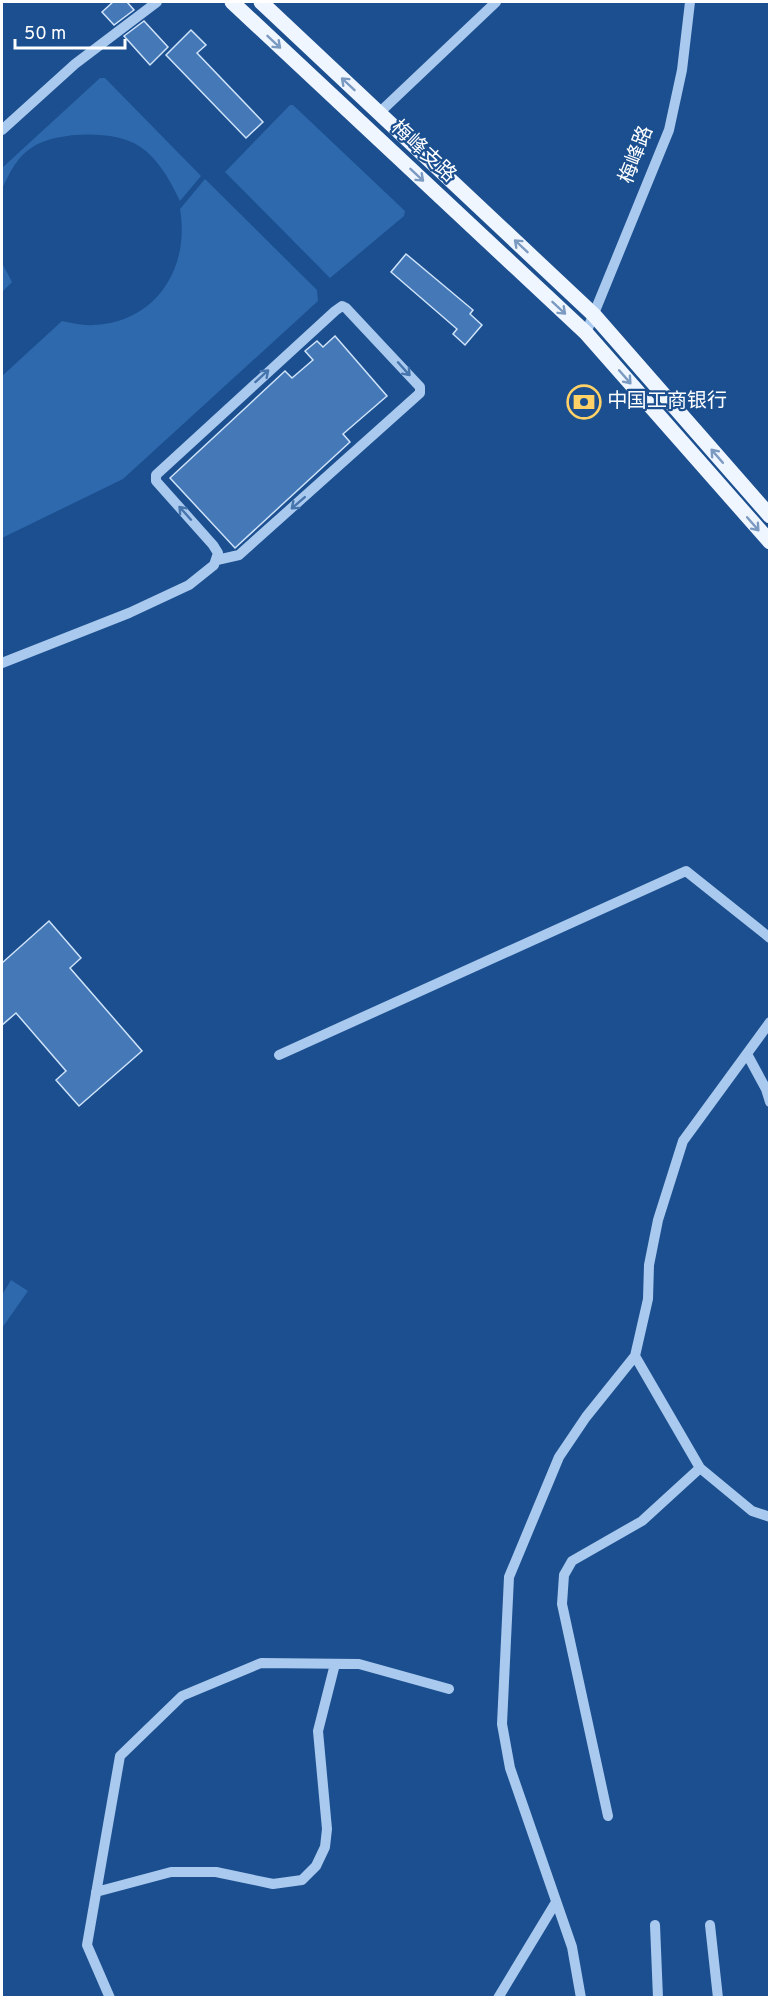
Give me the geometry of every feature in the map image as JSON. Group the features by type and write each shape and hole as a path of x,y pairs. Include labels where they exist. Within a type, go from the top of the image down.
{"main road":[{"name":"梅峰支路","path":"232,2 586,333"},
{"name":"梅峰支路","path":"261,2 594,315"},
{"path":"594,315 770,516"},
{"path":"586,333 770,542"}],"street":[{"path":"2,130 75,64 157,2"},
{"path":"379,113 496,2"},
{"name":"梅峰路","path":"586,333 666,138 681,78 690,2"},
{"path":"2,663 129,613 189,585 217,560 238,555 420,393 420,387 346,308 342,306 335,311 156,475 156,481 213,545 218,552 217,560"},
{"path":"279,1055 686,871 770,938"},
{"path":"581,1998 572,1947 510,1768 502,1724 509,1577 559,1457 586,1417 635,1356 648,1299 649,1265 658,1220 683,1141 770,1022"},
{"path":"747,1054 766,1089 770,1102"},
{"path":"635,1356 700,1468 752,1511 770,1517"},
{"path":"608,1816 562,1604 564,1575 572,1561 642,1521 700,1468"},
{"path":"110,1998 87,1944 120,1756 182,1696 261,1663 359,1664 449,1689"},
{"path":"96,1892 171,1872 216,1872 273,1884 302,1880 316,1866 325,1847 327,1829 318,1731 335,1664"},
{"path":"498,1998 556,1902"},
{"path":"655,1925 658,1998"},
{"path":"710,1925 718,1998"}],"shaded area":[{"path":"100,78 105,78 201,176 180,201 163,171 146,151 128,141 101,135 55,138 31,148 18,161 2,189 2,168"},
{"path":"290,105 293,105 405,211 404,216 330,278 225,172"},
{"path":"205,179 317,290 318,301 123,479 2,538 2,376 62,321 90,325 116,322 135,314 152,302 164,288 174,270 180,251 182,231 180,209"},
{"path":"2,263 12,282 2,292"},
{"path":"11,1280 28,1291 2,1328 2,1295"}],"building":[{"path":"113,2 127,2 134,10 114,25 102,12"},
{"path":"144,21 168,47 150,65 124,36"},
{"path":"191,30 206,45 197,53 263,122 246,138 166,55"},
{"path":"406,254 473,310 470,314 482,325 465,345 453,334 457,329 391,272"},
{"path":"335,336 387,396 343,434 350,442 235,548 170,478 285,371 292,378 313,360 305,351 317,341 323,347"},
{"path":"49,921 81,958 70,968 142,1051 79,1106 56,1080 66,1071 16,1013 2,1025 2,963"}],"place":[{"name":"中国工商银行","path":"584,402"}]}
